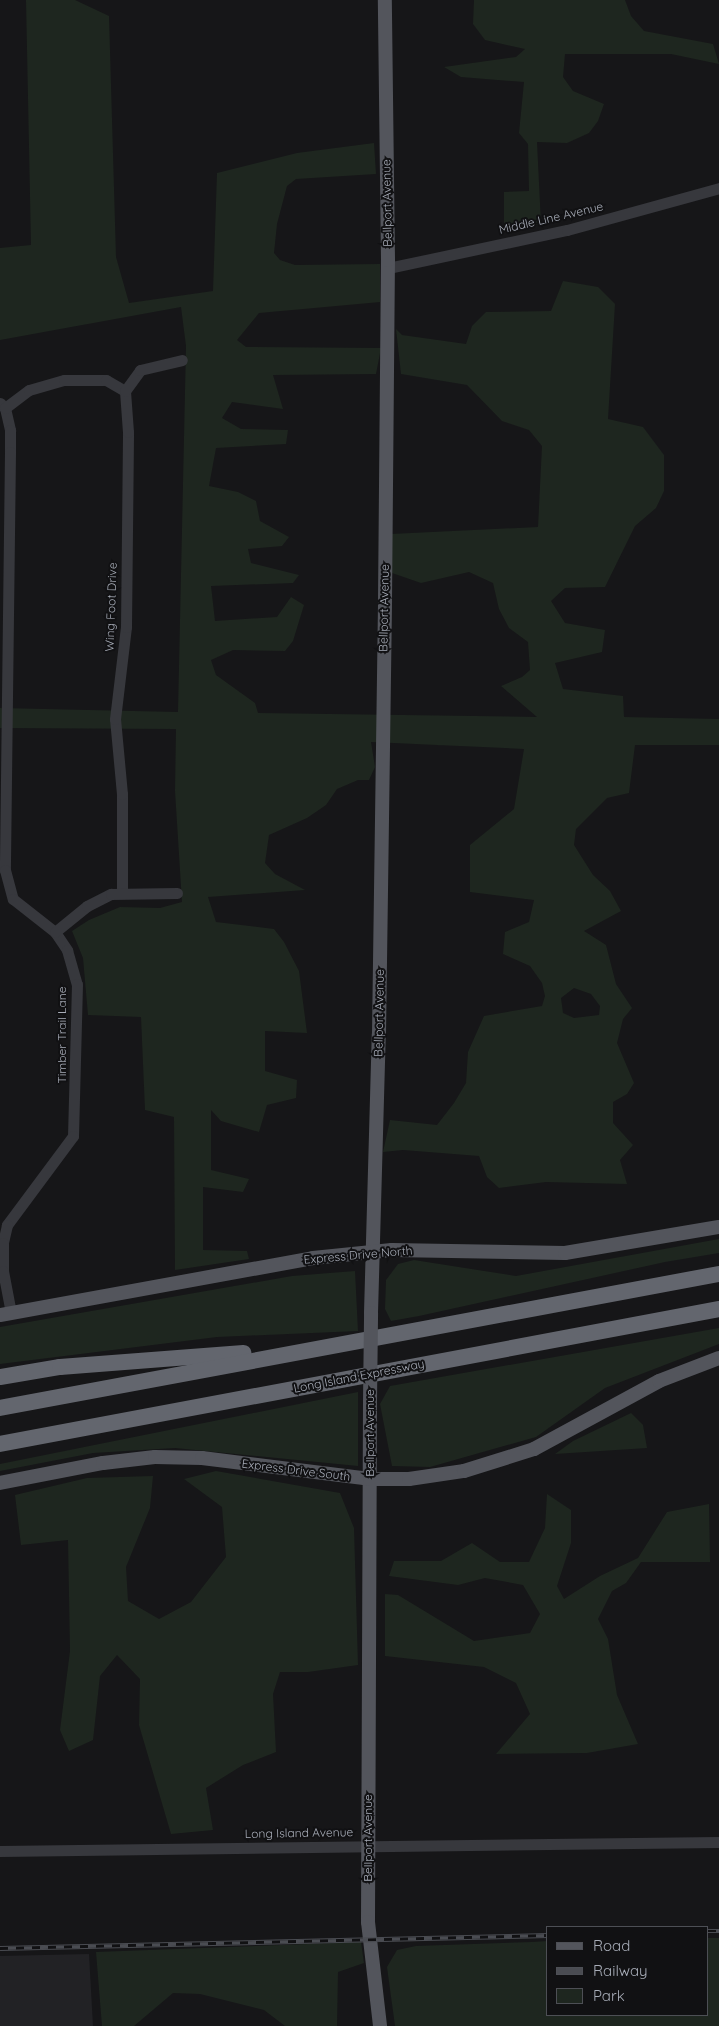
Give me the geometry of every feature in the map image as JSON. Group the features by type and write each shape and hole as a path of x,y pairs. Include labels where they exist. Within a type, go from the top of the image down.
{"highway":[{"path":"0,1408 719,1274"},
{"name":"Long Island Expressway","path":"0,1444 719,1310"},
{"path":"0,1377 60,1367 249,1352 283,1355"}],"main road":[{"name":"Bellport Avenue","path":"380,2026 369,1939 368,1845 371,1313 379,1034 388,268 385,0"},
{"name":"Express Drive North","path":"5,1314 283,1263 372,1252 565,1253 719,1227"},
{"name":"Express Drive South","path":"0,1483 112,1462 170,1457 370,1479 447,1474 517,1456 563,1435 659,1381 719,1358"}],"street":[{"name":"Middle Line Avenue","path":"388,268 567,230 719,188"},
{"path":"2,406 29,390 64,380 106,380 125,391 140,370 182,360"},
{"name":"Wing Foot Drive","path":"122,892 122,794 115,719 126,627 128,432 125,391"},
{"name":"Timber Trail Lane","path":"2,406 10,452 5,870 13,899 55,932 72,963 77,984 76,1113 73,1136 62,1154 7,1225 3,1243 5,1314"},
{"path":"55,932 88,906 122,892 177,893"},
{"name":"Long Island Avenue","path":"0,1851 719,1842"}],"shaded area":[{"path":"89,1954 93,2026 0,2026 0,1956"}],"green space":[{"path":"26,0 75,0 109,16 116,257 129,303 213,291 217,173 297,153 374,143 376,174 296,179 287,186 277,224 274,253 280,260 295,265 380,264 380,302 259,313 237,340 246,347 381,348 376,374 273,375 283,409 232,402 222,418 241,429 288,430 286,444 216,448 209,486 238,492 256,501 260,521 289,537 282,546 248,549 251,563 299,575 293,583 211,586 215,621 277,617 291,597 304,605 293,641 285,651 233,650 211,660 216,675 255,703 258,713 537,717 501,686 522,677 530,670 528,642 509,628 499,609 493,583 469,572 421,583 392,573 391,534 538,527 542,446 529,430 502,421 467,385 401,374 396,329 402,335 466,344 472,326 486,312 551,311 563,281 598,287 615,304 608,419 643,427 664,455 664,491 656,508 635,526 605,587 565,588 551,601 565,623 605,630 602,652 555,663 563,689 623,696 624,717 719,719 719,745 635,745 629,793 607,798 576,829 574,845 593,875 610,891 621,911 584,931 606,945 616,984 632,1008 623,1019 617,1043 634,1083 627,1094 613,1102 613,1123 633,1145 620,1160 627,1184 546,1182 499,1188 487,1177 479,1156 403,1150 383,1152 390,1120 437,1125 454,1103 466,1083 468,1052 484,1016 542,1006 545,996 542,983 530,966 503,954 505,932 529,922 534,900 470,892 470,845 514,809 524,749 371,742 375,767 369,780 358,780 337,789 326,805 307,818 269,835 265,863 275,874 305,890 208,897 216,922 274,929 284,942 299,971 307,1033 265,1031 265,1071 297,1080 296,1098 267,1105 259,1132 221,1121 211,1110 211,1170 249,1179 243,1192 203,1187 203,1250 247,1251 249,1259 175,1270 174,1117 145,1110 141,1017 88,1015 83,958 72,931 89,920 120,907 160,908 182,902 175,791 176,729 0,728 0,708 178,712 186,346 181,307 0,340 0,248 31,245","holes":["574,988 591,994 600,1006 599,1015 574,1018 563,1013 561,998"]},
{"path":"474,0 625,0 631,16 644,31 713,44 719,64 671,54 565,54 563,77 573,91 604,104 598,121 589,133 567,143 537,142 541,224 504,230 504,192 529,191 528,144 519,133 524,82 461,77 444,67 516,57 525,49 485,40 473,24"},
{"path":"719,1239 719,1253 665,1262 419,1316 391,1321 385,1309 386,1280 398,1264 414,1260 516,1276"},
{"path":"355,1271 358,1331 217,1337 0,1364 0,1327 292,1276"},
{"path":"719,1328 719,1344 605,1388 536,1437 430,1467 392,1466 380,1404 390,1386"},
{"path":"358,1392 358,1466 175,1448 93,1453 0,1471 0,1464"},
{"path":"631,1413 643,1425 647,1448 555,1454 573,1441"},
{"path":"216,1471 340,1493 354,1528 358,1665 308,1672 280,1672 273,1694 276,1752 243,1765 206,1788 213,1830 171,1834 139,1725 140,1679 117,1655 100,1676 93,1740 69,1751 60,1730 70,1651 68,1540 21,1545 15,1495 87,1478 153,1476 150,1508 126,1567 128,1601 159,1619 191,1602 226,1557 222,1507 184,1479"},
{"path":"547,1494 571,1510 571,1543 557,1586 564,1599 600,1576 638,1558 667,1512 709,1504 710,1562 641,1562 626,1583 612,1591 598,1619 608,1639 617,1695 638,1744 587,1753 496,1754 530,1714 516,1683 484,1667 385,1656 385,1594 398,1595 474,1641 530,1633 540,1614 523,1585 485,1578 458,1585 389,1576 394,1561 441,1561 472,1543 500,1562 529,1562 545,1528"},
{"path":"709,1938 719,1938 719,2026 395,2026 387,1967 397,1950 416,1946 546,1941 546,2016 709,2016"},
{"path":"361,1942 364,1963 338,1972 337,2026 285,2026 264,2010 200,1994 173,1993 134,2026 102,2026 96,1952"}],"railway":[{"path":"709,1931 719,1931"},
{"path":"0,1948 546,1935"}]}
